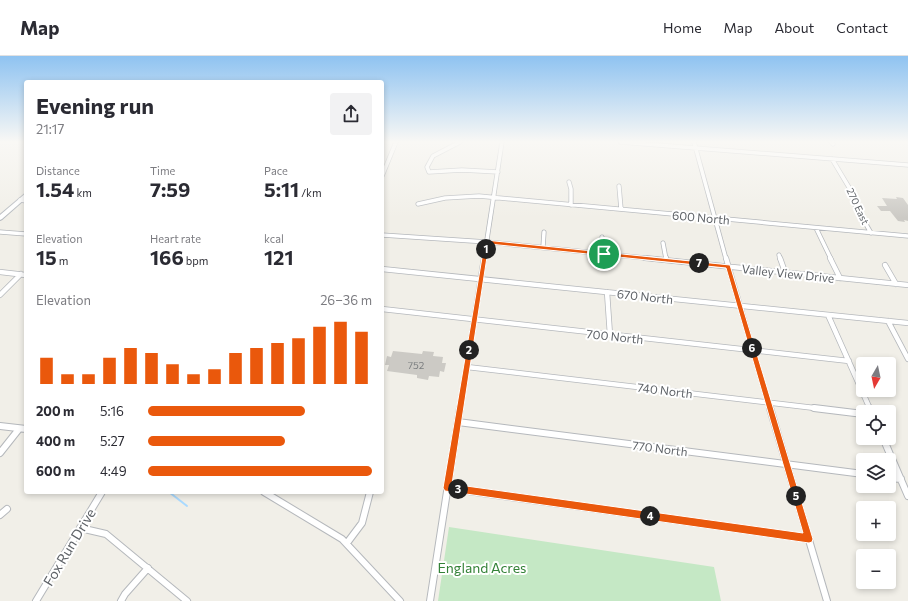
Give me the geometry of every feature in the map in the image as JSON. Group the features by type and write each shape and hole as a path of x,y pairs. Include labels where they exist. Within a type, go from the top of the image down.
{"street":[{"path":"427,167 429,172 462,170 498,172"},
{"path":"430,601 499,167"},
{"path":"701,167 728,266 827,601"},
{"name":"270 East","path":"837,167 850,189 855,205 871,233"},
{"path":"568,182 571,189 571,205"},
{"path":"619,186 621,209"},
{"name":"600 North","path":"418,204 451,197 494,198 908,236"},
{"path":"0,218 23,201"},
{"path":"816,228 840,278"},
{"path":"0,232 24,234"},
{"path":"543,247 544,232"},
{"name":"Valley View Drive","path":"384,235 543,247 908,285"},
{"path":"602,237 604,254"},
{"path":"663,243 666,260"},
{"path":"779,255 785,272"},
{"path":"885,265 896,284"},
{"name":"670 North","path":"384,269 908,323"},
{"path":"0,272 24,275"},
{"path":"0,295 21,274"},
{"path":"607,292 610,335"},
{"name":"700 North","path":"384,309 849,361"},
{"path":"828,315 868,405"},
{"path":"888,321 908,359"},
{"name":"740 North","path":"466,367 856,413"},
{"name":"770 North","path":"458,422 856,473"},
{"path":"0,426 24,429"},
{"path":"0,453 19,429"},
{"path":"885,445 908,496"},
{"path":"896,479 901,479"},
{"path":"448,488 809,539"},
{"name":"Fox Run Drive","path":"36,601 101,494"},
{"path":"267,494 342,539 400,601"},
{"path":"347,544 362,523 369,494"},
{"path":"0,515 7,509"},
{"path":"80,528 106,534 187,601"},
{"path":"121,601 125,594 148,568"}],"green space":[{"name":"England Acres","path":"449,527 714,567 721,601 438,601"}],"building":[{"path":"896,197 903,198 908,205 908,221 898,221 890,211 881,211 877,206 887,206 882,198 897,199"},
{"path":"393,351 422,354 423,351 434,352 433,356 443,357 442,363 446,363 444,372 440,371 439,377 429,376 428,380 417,378 417,375 387,371 389,365 385,365 387,356 391,357"}],"waterway":[{"path":"172,494 187,506"}],"route":[{"path":"487,242 604,254 728,266 809,539 448,488 487,242"}]}
